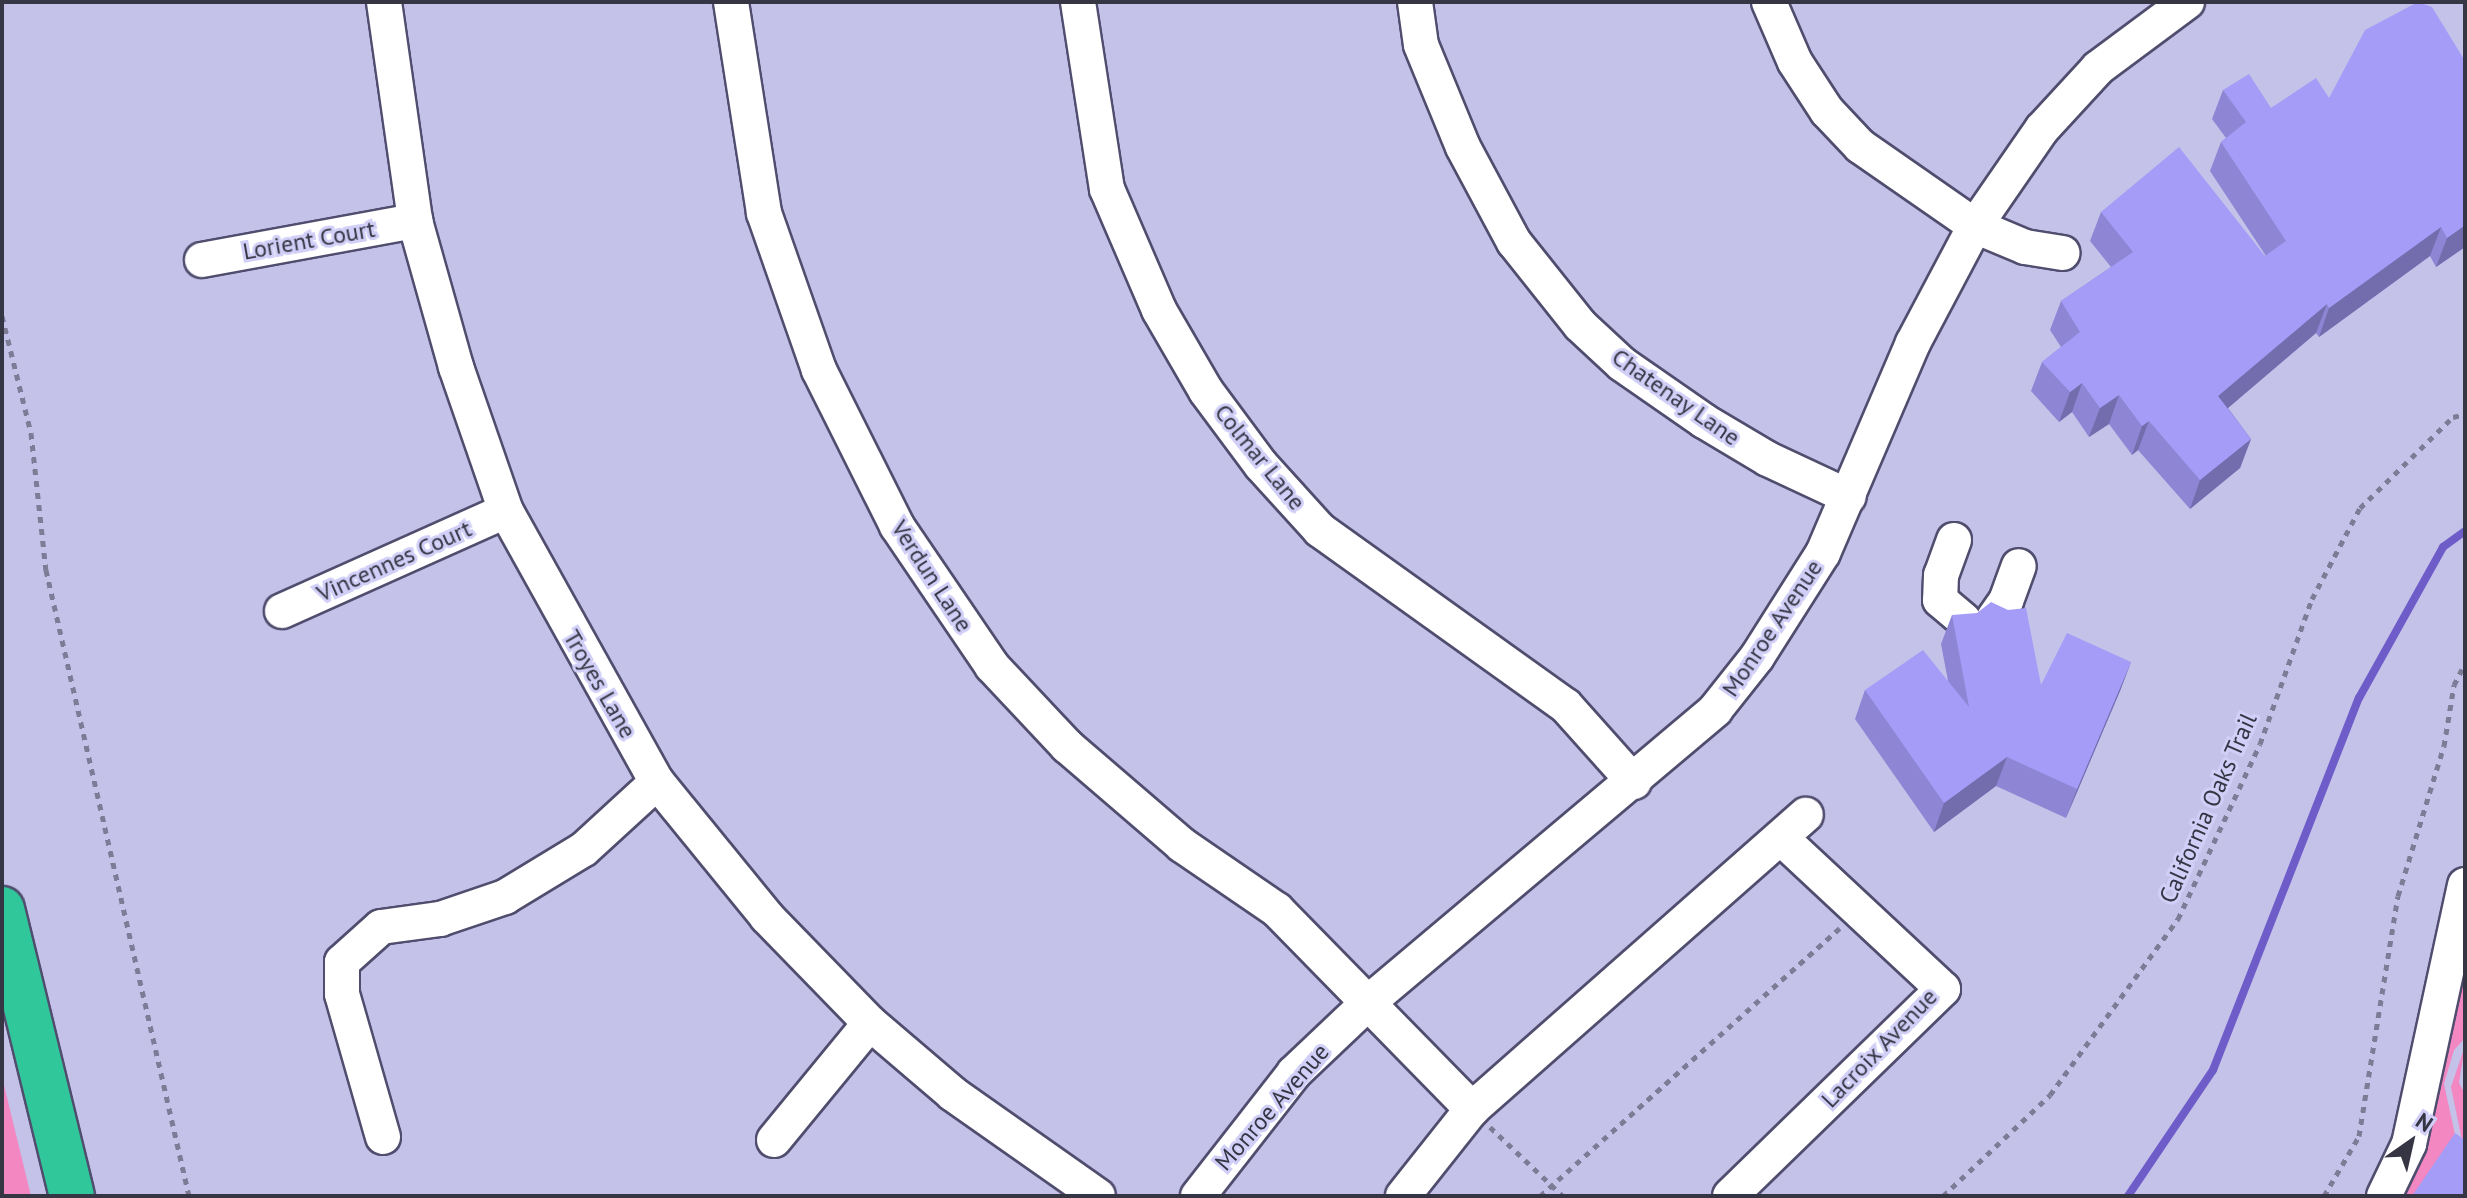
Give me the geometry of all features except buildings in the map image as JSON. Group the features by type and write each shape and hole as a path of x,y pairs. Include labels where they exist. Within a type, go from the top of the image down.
{"highway":[{"path":"2,909 72,1196"}],"street":[{"name":"Troyes Lane","path":"384,2 415,221 456,367 506,511 657,782 767,917 870,1023 953,1094 1098,1196"},
{"name":"Verdun Lane","path":"731,2 764,213 819,370 897,526 992,666 1067,746 1182,845 1277,910 1371,1000 1472,1109"},
{"name":"Colmar Lane","path":"1078,2 1107,189 1159,310 1206,391 1261,465 1320,530 1566,706 1634,782"},
{"name":"Chatenay Lane","path":"1415,2 1421,45 1463,147 1514,242 1580,325 1622,364 1704,421 1768,459 1849,497"},
{"path":"1769,2 1795,62 1827,111 1896,175 1975,226 2025,247 2063,253"},
{"name":"Monroe Avenue","path":"1198,1196 1294,1073 1371,1000 1634,782 1715,710 1757,657 1823,553 1913,343 1975,226 2042,129 2098,68 2170,6"},
{"name":"Lorient Court","path":"202,260 415,221"},
{"name":"Vincennes Court","path":"282,611 506,511"},
{"path":"1954,540 1941,575 1940,600 1979,619 2019,566"},
{"path":"383,1137 342,994 342,962 381,927 440,919 505,897 584,849 657,782"},
{"name":"Lacroix Avenue","path":"1472,1109 1793,826 1860,911 1943,989 1730,1196"},
{"path":"2384,1196 2409,1144 2465,885"},
{"path":"774,1140 870,1023"},
{"path":"1403,1196 1472,1109"}],"path":[{"path":"2,316 31,433 46,570 189,1196"},
{"name":"California Oaks Trail","path":"1943,1196 2050,1095 2178,919 2260,744 2312,599 2360,508 2453,417 2465,414"},
{"path":"2324,1196 2359,1136 2398,896 2444,746 2454,685 2465,663"},
{"path":"1540,1196 1550,1183 1860,911"},
{"path":"1472,1109 1563,1196"}],"shaded area":[{"path":"2465,954 2465,1038 2454,1050 2444,1084 2457,1144 2425,1196 2401,1196"},
{"path":"2465,1046 2459,1083 2465,1094 2465,1155 2451,1087"},
{"path":"2,1077 31,1196 2,1196"}],"waterway":[{"path":"2128,1196 2213,1070 2359,698 2443,547 2465,531"}]}
